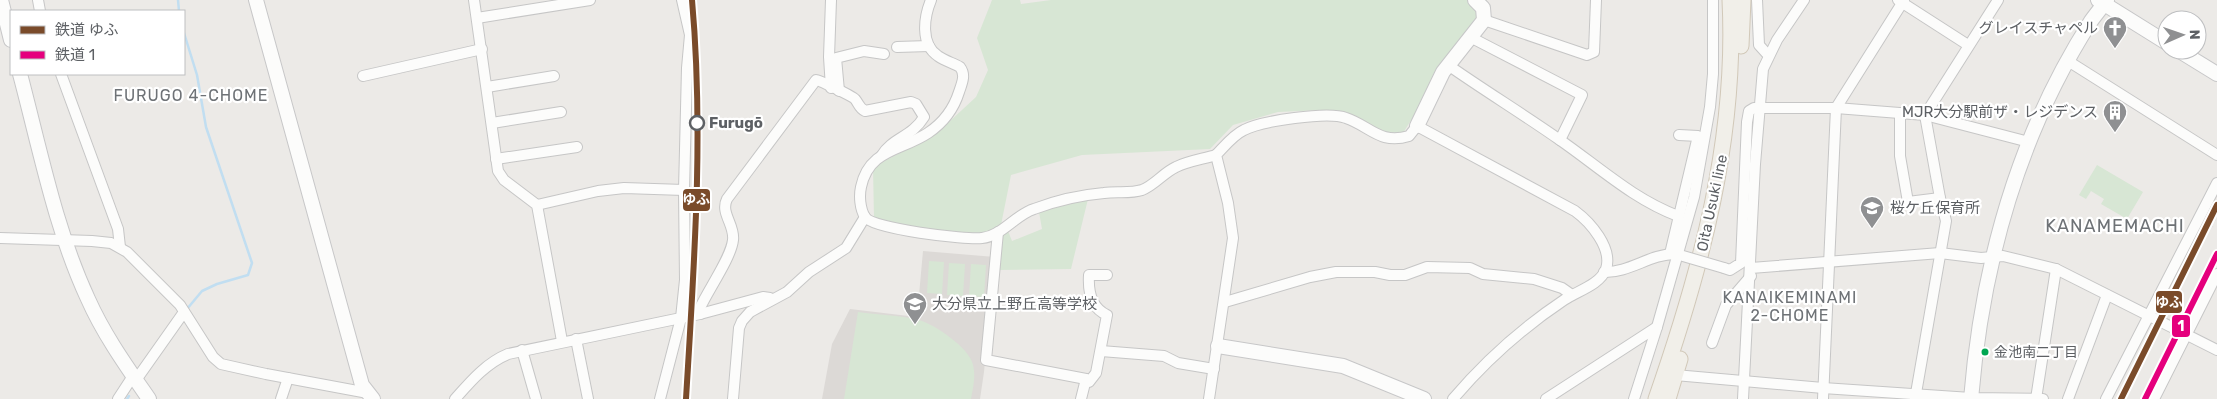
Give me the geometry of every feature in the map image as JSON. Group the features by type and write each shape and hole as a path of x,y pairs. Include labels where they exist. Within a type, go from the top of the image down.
{"main road":[{"name":"Oita Usuki line","path":"1656,399 1697,270 1718,177 1730,82 1730,0"},
{"name":"Oita Usuki line","path":"1668,399 1720,218 1733,142 1741,44 1742,0"}],"street":[{"path":"1,0 10,36"},
{"path":"256,0 362,385 371,396"},
{"path":"474,0 498,171 504,180 537,206 562,341"},
{"path":"477,18 590,0"},
{"path":"660,399 681,318 685,280 684,190 687,68 690,35 682,0"},
{"path":"830,0 829,49 835,90"},
{"path":"882,155 928,133 948,114 958,94 964,75 962,68 937,56 929,46 926,38 925,19 931,0"},
{"path":"700,314 700,308 733,242 732,225 725,212 726,199 813,82 820,80 835,90 854,97 859,107 865,111 911,102 918,106 924,117 911,133 888,146 882,155 868,168 860,196 865,217 876,224 907,231 978,238 998,232 1032,209 1104,193 1140,190 1178,166 1216,155 1244,130 1268,122 1335,116 1349,119 1376,136 1390,138 1409,136 1417,126 1448,65 1472,38 1484,20 1483,8 1475,0"},
{"path":"1484,20 1587,55 1594,52 1596,0"},
{"path":"1634,399 1657,327 1694,197 1709,115 1713,74 1713,0"},
{"path":"1757,0 1759,45 1768,55"},
{"path":"1743,399 1751,272 1755,164 1763,69 1768,55 1804,0"},
{"path":"1915,396 1946,221 1925,114 1998,0"},
{"path":"1823,399 1836,108 1902,1 1968,45"},
{"path":"1971,398 1978,336 1992,257 2004,211 2029,142 2068,61 2103,2 2157,37"},
{"path":"1472,38 1582,95 1560,140"},
{"path":"1741,44 1759,45"},
{"path":"897,47 929,46"},
{"path":"364,76 482,49"},
{"path":"835,90 836,58 864,51 884,54"},
{"path":"2194,60 2217,74"},
{"path":"2068,61 2217,155"},
{"path":"1448,65 1560,140 1622,188 1658,209 1678,216"},
{"path":"20,75 65,241 90,305 149,399"},
{"path":"61,75 118,229 120,247"},
{"path":"487,87 554,76"},
{"path":"1604,272 1617,272 1649,259 1677,255 1730,270 1741,263 1747,122 1749,111 1754,108 1836,108 1925,114 2029,142"},
{"path":"492,123 561,112"},
{"path":"1900,112 1900,156 1908,202 1940,198"},
{"path":"1417,126 1580,215 1589,224 1604,248 1607,258 1604,272 1596,282 1572,295 1510,340 1488,360 1453,399"},
{"path":"1677,255 1678,216 1698,136 1679,135"},
{"path":"496,159 577,147"},
{"path":"1209,399 1225,302 1232,226 1216,155"},
{"path":"2106,399 2217,183"},
{"path":"537,206 598,191 624,188 684,190"},
{"path":"733,399 741,325 750,312 788,292 809,272 846,248 865,217"},
{"path":"998,232 986,360 1089,382 1096,373 1106,315 1099,312 1088,290 1089,275 1107,275"},
{"path":"0,238 100,241 120,247 180,304 213,357 221,364 371,396"},
{"path":"1712,342 1726,305 1751,272 1829,262 1940,253 1982,258 2003,256 2056,268 2217,350"},
{"path":"1225,302 1310,276 1336,272 1375,272 1390,276 1405,275 1427,267 1470,268 1483,274 1534,279 1562,288 1572,295"},
{"path":"2036,399 2056,268"},
{"path":"2154,399 2217,274"},
{"path":"2068,399 2107,295"},
{"path":"455,399 472,380 493,362 508,354 576,338 700,314 763,297 773,299"},
{"path":"118,399 184,312"},
{"path":"1546,399 1657,327"},
{"path":"576,338 588,399"},
{"path":"1218,346 1343,366 1424,399"},
{"path":"522,350 536,399"},
{"path":"1101,351 1164,356 1178,363 1214,369"},
{"path":"1675,375 1915,396 2043,399"},
{"path":"281,399 288,378"},
{"path":"1081,399 1086,380"}],"shaded area":[{"name":"大分県立上野丘高等学校","path":"923,251 995,257 980,399 822,399 832,344 850,309 917,317"}],"green space":[{"path":"992,0 1020,0 1021,4 1051,0 1487,0 1403,133 1379,133 1353,117 1322,110 1278,112 1233,125 1210,149 1082,155 1011,175 1001,225 982,235 910,227 874,219 873,167 936,134 976,97 988,70 977,38"},
{"path":"2097,165 2143,192 2127,219 2101,204 2104,199 2091,191 2086,199 2079,195"},
{"path":"1088,199 1071,269 997,270 1001,236 1008,231 1012,241 1042,229 1039,212"},
{"path":"929,261 944,262 942,294 927,293"},
{"path":"949,263 965,264 963,296 947,295"},
{"path":"971,264 986,265 984,297 969,296"},
{"path":"858,312 904,317 926,322 959,344 970,358 974,369 971,399 844,399"}],"waterway":[{"path":"178,0 179,10"},
{"path":"185,36 197,75 206,127 252,263 248,275 217,284 202,291 187,309"}],"railway":[{"path":"2212,227 2217,214"}],"rail line":[{"name":"ゆふ","path":"686,399 695,249 697,150 696,50 692,0"},
{"name":"ゆふ","path":"2121,399 2217,205"},
{"name":"1","path":"2145,399 2217,254"}],"place":[{"name":"グレイスチャペル","path":"2115,49"},
{"name":"Furugō","path":"697,123"},
{"name":"MJR大分駅前ザ・レジデンス","path":"2115,133"},
{"name":"桜ケ丘保育所","path":"1872,229"},
{"name":"大分県立上野丘高等学校","path":"915,325"},
{"name":"金池南二丁目","path":"1985,352"}],"district":[{"name":"FURUGO 4-CHOME","path":"191,95"},
{"name":"KANAMEMACHI","path":"2115,226"},
{"name":"KANAIKEMINAMI 2-CHOME","path":"1790,306"}]}
